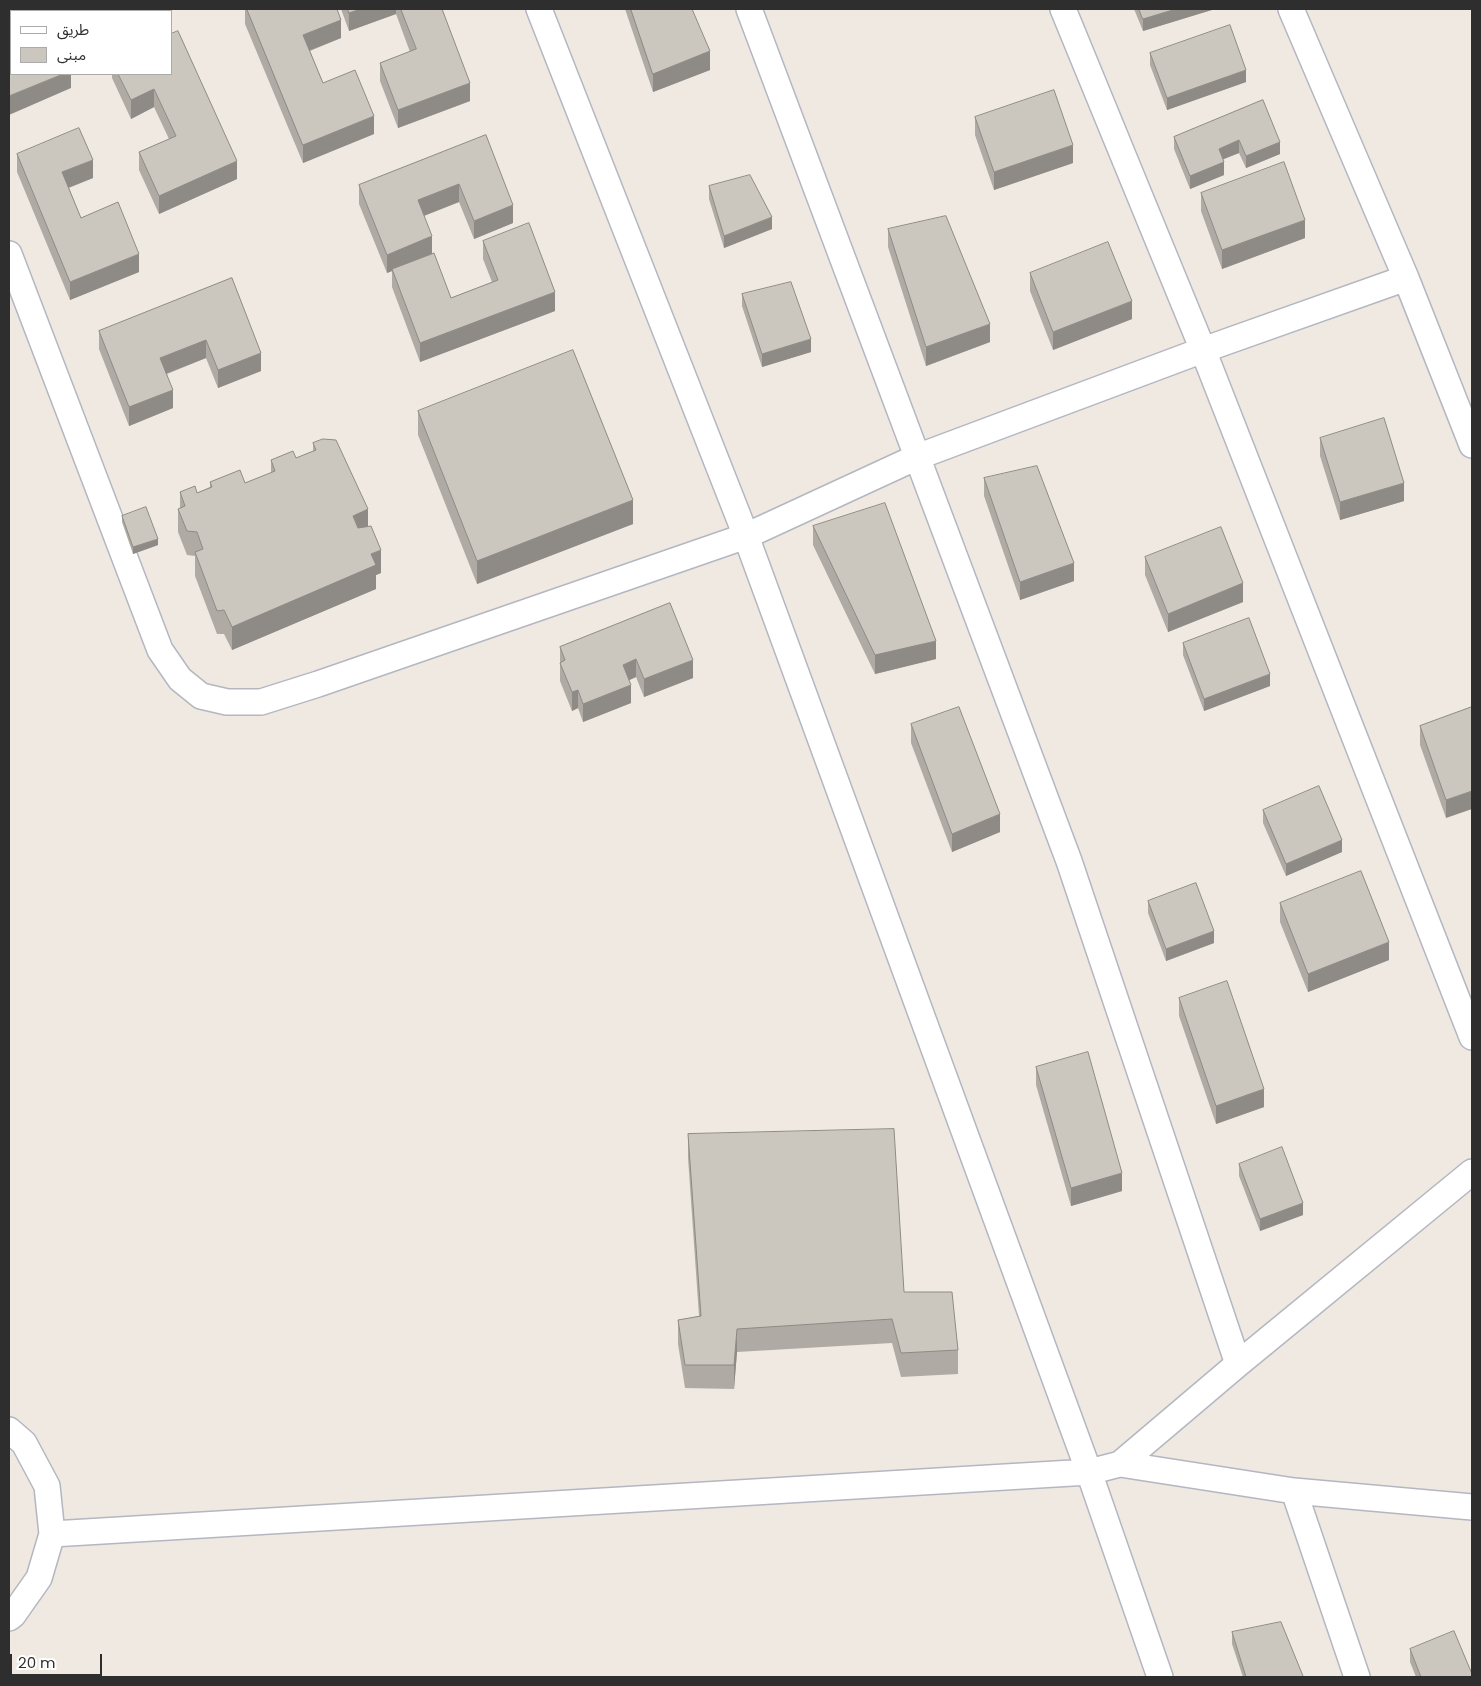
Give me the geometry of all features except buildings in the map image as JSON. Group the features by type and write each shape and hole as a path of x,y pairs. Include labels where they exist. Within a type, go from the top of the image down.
{"street":[{"path":"540,9 746,536 1089,1472 1160,1677"},
{"path":"749,9 1069,861 1238,1364"},
{"path":"1063,9 1203,350 1472,1037"},
{"path":"1291,9 1406,278 1472,445"},
{"path":"9,254 160,650 180,680 201,696 227,702 261,702 328,681 746,536 917,457 1203,350 1406,278"},
{"path":"1120,1464 1238,1364 1472,1172"},
{"path":"9,1430 24,1443 47,1486 52,1534 39,1578 9,1618"},
{"path":"52,1534 1089,1472 1120,1464 1294,1490 1472,1507"},
{"path":"1294,1490 1357,1677"}]}
